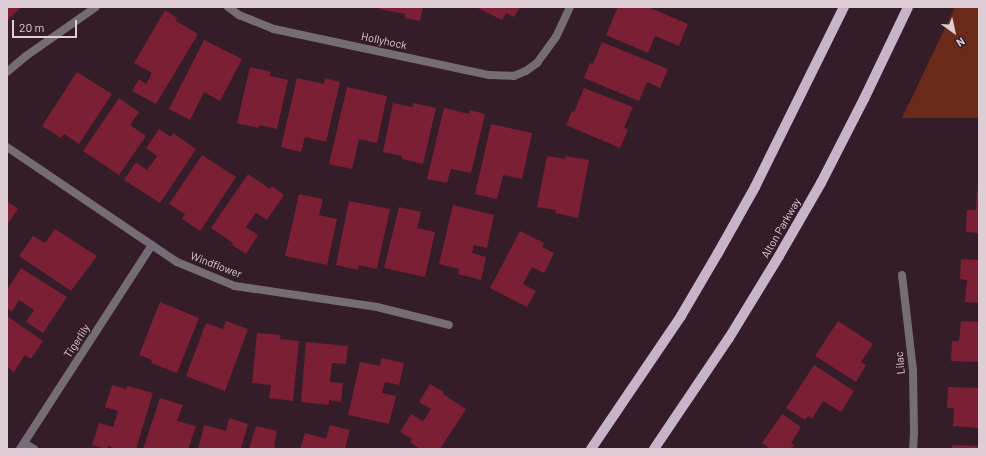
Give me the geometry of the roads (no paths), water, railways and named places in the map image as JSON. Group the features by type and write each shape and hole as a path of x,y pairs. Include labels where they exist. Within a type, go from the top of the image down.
{"main road":[{"path":"591,449 682,316 711,266 755,186 844,7"},
{"name":"Alton Parkway","path":"654,449 728,338 779,256 821,182 864,99 908,7"}],"street":[{"path":"7,72 26,56 96,7"},
{"name":"Hollyhock","path":"228,7 239,15 274,29 489,75 514,76 526,71 537,63 556,37 570,7"},
{"name":"Windflower","path":"7,147 177,262 235,286 287,295 377,307 449,325"},
{"name":"Tigerlily","path":"22,446 152,245"},
{"name":"Lilac","path":"902,275 913,370 913,449"},
{"path":"22,446 34,449"}]}
